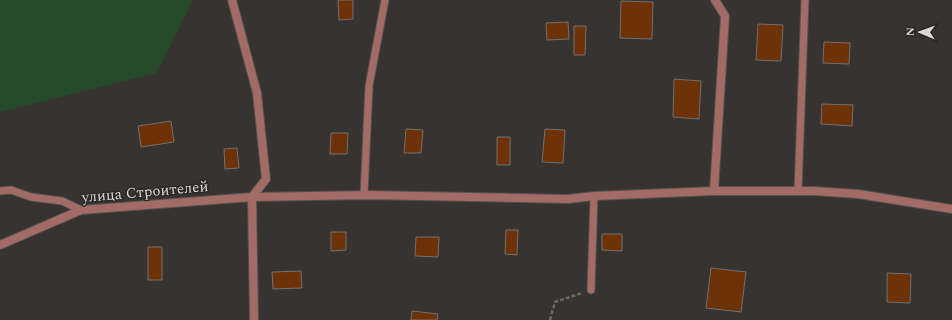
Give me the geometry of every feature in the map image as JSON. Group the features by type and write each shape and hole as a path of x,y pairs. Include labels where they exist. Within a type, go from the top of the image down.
{"street":[{"path":"232,0 257,93 266,179 252,197 254,320"},
{"path":"714,191 725,16 715,0"},
{"name":"улица Строителей","path":"0,245 81,210 252,197 364,195 568,199 594,196 714,191 798,191 858,194 952,209"}],"lane":[{"path":"364,195 370,86 385,0"},
{"path":"798,191 805,0"},
{"path":"0,190 11,190 32,197 62,201 81,210"},
{"path":"591,290 594,196"}],"path":[{"path":"550,320 555,302 591,290"}],"green space":[{"path":"0,0 193,0 157,73 0,112"}],"building":[{"path":"338,0 353,0 353,19 339,20"},
{"path":"621,1 653,2 652,39 620,38"},
{"path":"568,22 569,39 547,40 546,23"},
{"path":"758,24 783,25 781,61 756,60"},
{"path":"574,26 586,26 585,55 574,55"},
{"path":"824,42 850,43 849,64 823,63"},
{"path":"674,79 701,81 699,119 673,117"},
{"path":"822,104 853,105 852,126 821,124"},
{"path":"171,121 174,142 141,147 138,126"},
{"path":"406,129 423,130 421,153 404,153"},
{"path":"545,129 565,130 563,163 542,162"},
{"path":"331,133 348,133 347,154 330,154"},
{"path":"497,137 510,137 510,165 497,165"},
{"path":"237,148 239,168 225,169 224,149"},
{"path":"506,230 518,230 517,255 505,254"},
{"path":"331,232 346,232 346,250 331,251"},
{"path":"602,234 622,234 622,251 602,250"},
{"path":"416,237 439,237 438,257 415,256"},
{"path":"148,247 162,247 162,280 148,280"},
{"path":"711,268 746,272 741,312 706,308"},
{"path":"301,271 302,288 273,289 272,272"},
{"path":"887,273 911,274 910,303 887,302"},
{"path":"412,311 438,314 437,320 411,320"}]}
